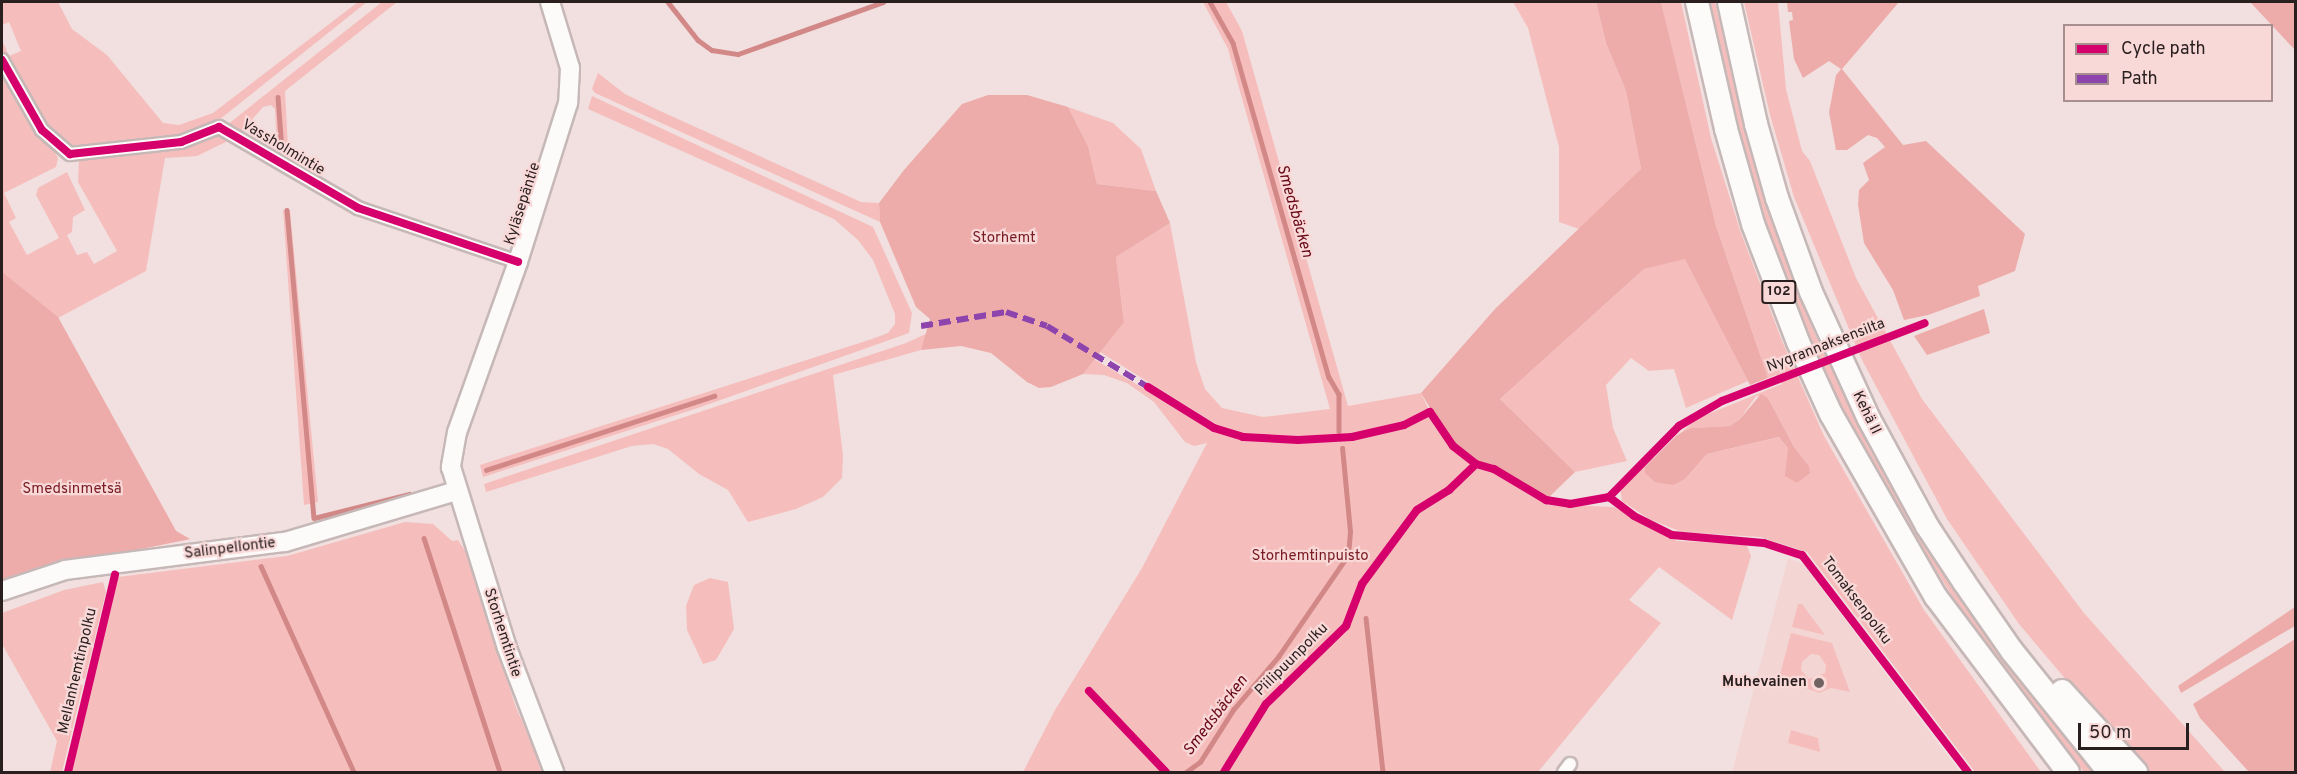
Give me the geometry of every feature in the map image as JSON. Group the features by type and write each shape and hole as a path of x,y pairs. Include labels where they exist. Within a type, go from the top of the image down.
{"highway":[{"name":"Kehä II","path":"1697,2 1725,129 1754,224 1798,342 1831,414 1931,588 2001,687 2068,772"},
{"name":"Kehä II","path":"1728,2 1756,124 1811,292 1869,419 1908,493 2012,651 2109,772"},
{"path":"2012,651 2054,682 2136,772"}],"main road":[{"name":"Kyläsepäntie","path":"456,491 451,467 457,432 518,262 568,104 571,74 550,2"},
{"name":"Salinpellontie","path":"2,591 64,570 285,542 456,491"},
{"name":"Storhemtintie","path":"456,491 519,684 554,772"}],"street":[{"name":"Vassholmintie","path":"2,60 42,130 70,154 181,142 219,127 358,208 518,262"}],"shaded area":[{"path":"1788,558 1803,564 1960,772 1732,772"}],"green space":[{"path":"2,2 58,2 72,29 107,55 163,123 179,125 213,113 358,2 367,2 219,120 192,135 75,148 53,136 2,51 2,40 9,56 21,51 9,22 2,25"},
{"path":"382,2 397,2 285,91 288,148 277,149 275,109 271,105 263,107 240,133 227,125"},
{"name":"Storhemtinpuisto","path":"1203,2 1226,2 1242,31 1348,406 1421,393 1430,412 1476,464 1494,469 1546,500 1545,504 1614,507 1677,541 1746,544 1751,556 1732,620 1659,567 1629,600 1661,623 1538,772 1023,772 1055,710 1142,568 1207,443 1194,446 1185,442 1154,402 1127,383 1104,375 1083,374 1094,359 1213,430 1216,424 1100,352 1124,321 1116,257 1170,223 1196,362 1205,389 1222,408 1263,417 1330,409 1228,49"},
{"path":"1513,2 1596,2 1606,43 1626,91 1641,169 1582,230 1559,222 1559,147 1528,28"},
{"path":"1596,2 1661,2 1716,226 1768,378 1750,385 1685,259 1644,269 1500,399 1575,472 1546,500 1494,469 1476,464 1453,446 1421,393 1495,309 1641,169 1626,91 1606,43"},
{"path":"1661,2 1681,2 1711,138 1741,233 1782,341 1824,436 1924,610 2041,772 1975,772 1807,552 1760,537 1682,532 1649,519 1622,501 1620,488 1655,456 1645,467 1645,473 1685,479 1707,454 1780,437 1788,448 1789,462 1809,466 1794,447 1768,398 1756,396 1740,419 1730,426 1691,428 1663,449 1696,419 1782,384 1776,375 1768,378 1716,226"},
{"path":"1709,2 1715,2 1751,155 1787,262 1814,332 1870,450 1950,585 2027,690 2093,772 2084,772 1971,626 1880,481 1835,393 1796,306 1757,197 1739,134"},
{"path":"1744,2 1778,2 1786,89 1802,151 1810,161 1856,278 1922,399 2084,613 2225,772 2144,772 2019,624 1947,519 1862,360 1794,197 1770,115"},
{"path":"1787,2 1899,2 1842,69 1903,145 1926,141 2025,234 2015,271 1978,286 1980,296 1928,315 1904,320 1893,290 1864,243 1858,205 1859,190 1869,180 1863,163 1885,147 1877,138 1868,135 1847,150 1836,150 1829,112 1836,75 1841,69 1829,61 1803,78 1794,59 1789,21 1793,20 1792,12 1788,12"},
{"path":"2250,2 2295,2 2295,50 2273,24"},
{"name":"Smedsinmetsä","path":"2,62 58,158 56,167 4,193 16,218 9,222 27,255 59,238 36,195 38,188 67,172 85,210 73,217 72,232 67,235 77,255 87,252 94,264 117,251 78,182 79,159 220,130 234,138 197,156 165,158 146,271 58,318 176,531 190,539 17,574 2,581"},
{"path":"598,73 625,94 658,110 861,202 879,203 880,222 595,93 592,89"},
{"name":"Storhemt","path":"988,95 1027,95 1068,107 1088,146 1097,184 1156,191 1170,223 1116,257 1124,322 1083,374 1051,387 1039,388 1027,382 991,353 961,346 921,350 930,319 916,307 880,222 879,203 904,170 962,104"},
{"path":"592,96 873,227 912,313 909,333 698,408 483,477 480,465 872,339 888,333 895,324 895,314 873,260 858,240 834,219 588,109"},
{"path":"1068,107 1113,123 1141,149 1156,191 1097,184 1088,146"},
{"path":"283,210 290,210 318,502 304,505"},
{"path":"1685,258 1748,381 1686,408 1674,369 1649,371 1631,358 1606,385 1613,428 1627,461 1575,472 1500,399 1644,269"},
{"name":"Smedsinmetsä","path":"2,272 58,317 176,531 190,539 17,574 2,581"},
{"path":"1984,309 1990,333 1927,355 1914,336"},
{"path":"928,333 921,350 833,375 843,455 842,478 823,497 796,509 748,522 728,490 699,474 668,449 653,444 632,446 486,492 484,484 906,343"},
{"path":"1761,394 1768,398 1794,447 1809,466 1810,473 1797,483 1785,476 1788,448 1779,437 1707,454 1685,479 1673,485 1655,482 1645,473 1645,467 1677,435 1691,428 1730,426 1740,419"},
{"path":"405,522 433,524 452,541 458,540 468,555 515,705 544,772 72,772 118,577 287,556"},
{"path":"710,578 728,582 734,629 716,660 703,664 687,630 686,606 694,585"},
{"path":"103,582 106,592 85,679 81,678 79,684 83,685 62,772 50,772 57,741 2,644 2,613 64,590"},
{"path":"1798,604 1802,604 1825,635 1792,627"},
{"path":"2295,607 2295,626 2181,693 2178,686"},
{"path":"1791,633 1832,643 1850,692 1831,688 1819,693 1779,678","holes":["1811,654 1819,655 1826,665 1825,673 1809,679 1801,670 1802,662"]},
{"path":"2295,639 2295,772 2249,772 2200,718 2193,704"},
{"path":"1791,730 1818,738 1820,752 1788,743"}],"waterway":[{"path":"668,2 698,40 712,50 738,54 883,2"},
{"name":"Smedsbäcken","path":"1210,2 1233,43 1329,377 1339,394 1339,431"},
{"path":"278,97 282,150"},
{"path":"287,210 314,518 409,494"},
{"path":"486,470 714,396"},
{"name":"Smedsbäcken","path":"1186,772 1200,762 1233,710 1278,657 1348,555 1350,532 1342,448"},
{"path":"424,538 500,772"},
{"path":"261,566 354,772"},
{"path":"1366,618 1383,772"}],"marked path":[{"path":"921,326 1006,312 1047,326 1148,387"}],"cycle path":[{"path":"2,60 42,130 70,154 181,142 219,127 358,208 518,262"},
{"name":"Nygrannaksensilta","path":"1148,387 1214,428 1243,437 1298,440 1352,437 1404,425 1430,412 1453,446 1476,464 1494,469 1546,500 1570,504 1609,497 1679,426 1722,401 1925,323"},
{"name":"Piilipuunpolku","path":"1224,772 1266,704 1346,626 1362,584 1417,510 1449,490 1476,464"},
{"name":"Tomaksenpolku","path":"1609,497 1634,516 1672,535 1764,543 1802,555 1968,772"},
{"name":"Mellanhemtinpolku","path":"68,772 115,575"},
{"path":"1089,691 1166,772"}],"place":[{"name":"Muhevainen","path":"1819,683"}]}
